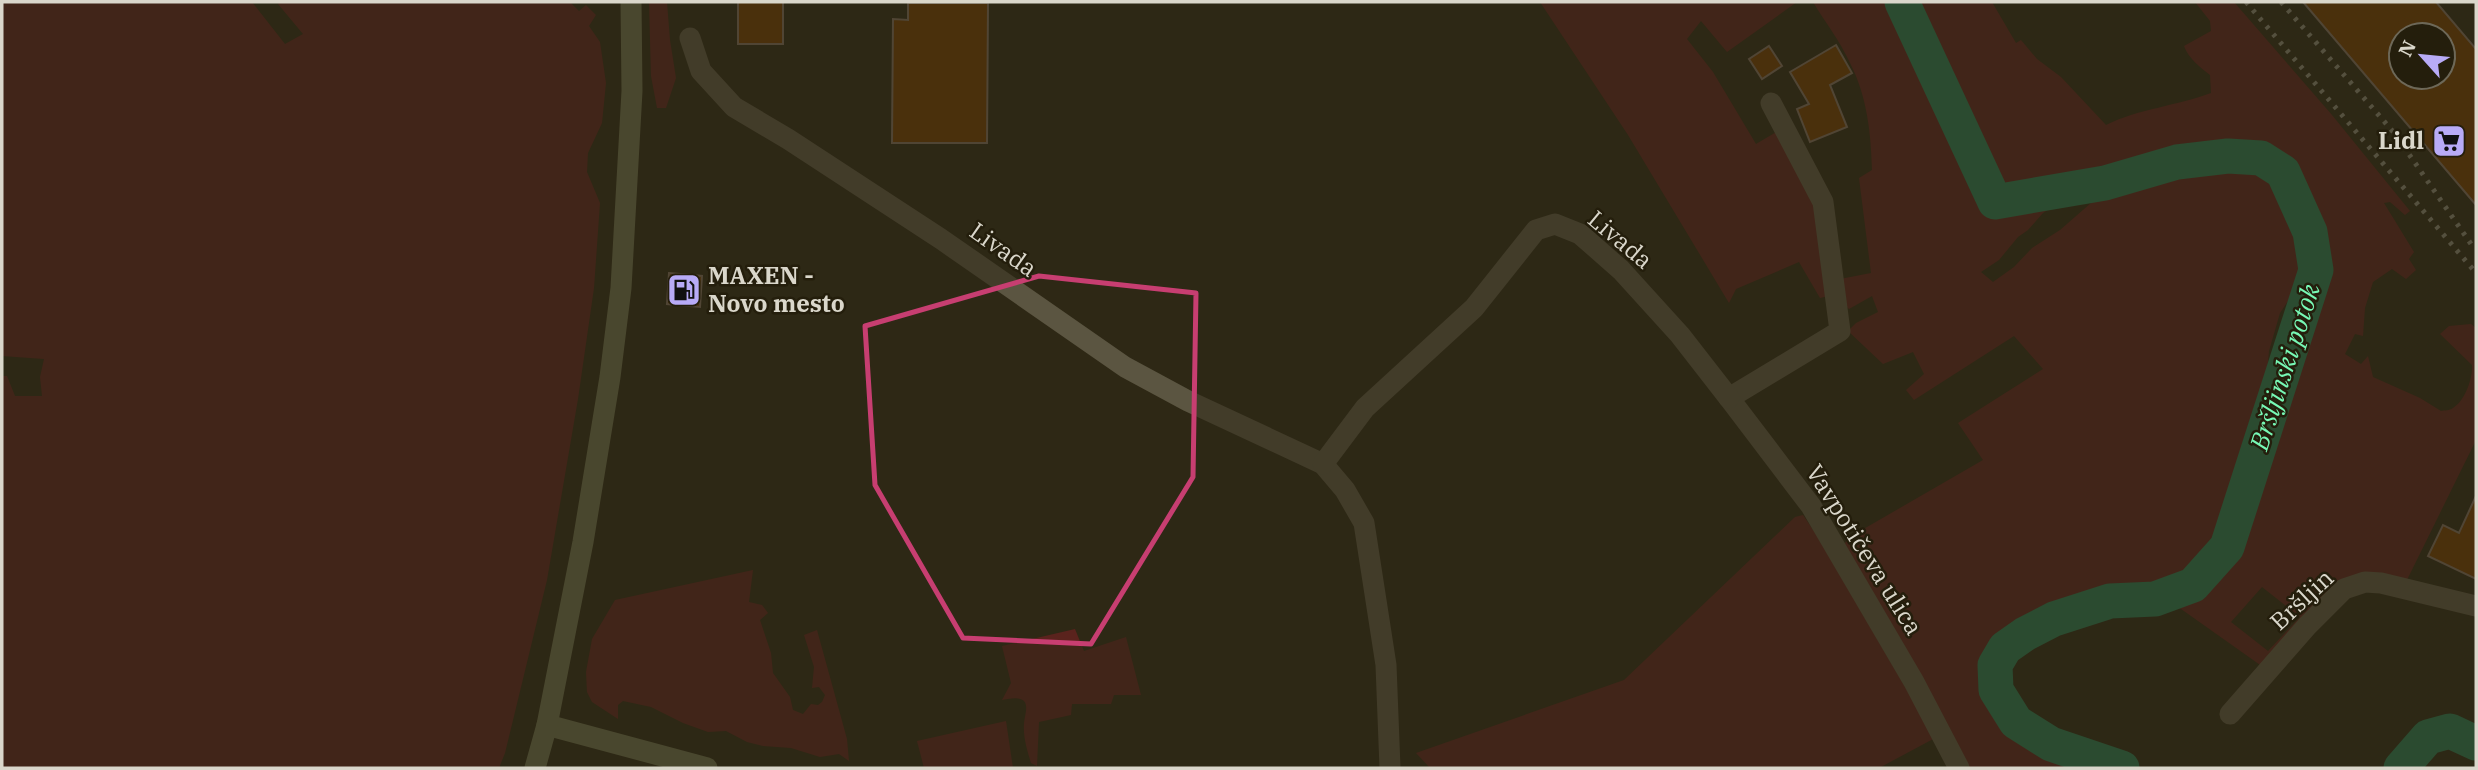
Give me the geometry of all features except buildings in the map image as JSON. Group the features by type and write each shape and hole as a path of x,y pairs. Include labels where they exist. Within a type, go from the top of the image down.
{"street":[{"path":"535,768 547,725 583,542 621,288 632,91 631,2"},
{"name":"Livada","path":"690,38 701,71 734,107 942,239 1125,367 1188,401 1323,464 1345,490 1364,523 1386,665 1390,768"},
{"path":"1729,398 1840,331 1823,202 1771,103"},
{"name":"Livada","path":"1323,464 1365,408 1474,308 1536,230 1555,224 1580,234 1620,270 1680,335 1729,398"},
{"name":"Vavpotičeva ulica","path":"1729,398 1811,506 1914,682 1959,768"},
{"name":"Bršljin","path":"2230,714 2307,626 2344,589 2365,582 2381,583 2476,606"},
{"path":"547,725 707,768"}],"highlighted area":[{"path":"1039,276 1196,293 1193,477 1091,644 963,638 875,485 865,326"}],"shaded area":[{"path":"2,2 252,2 285,44 303,34 278,4 280,2 570,2 579,11 586,5 596,15 589,26 600,42 606,83 602,123 588,153 587,172 600,203 594,288 547,580 505,753 499,768 2,768 2,376 7,376 15,396 42,396 40,377 44,359 2,356"},
{"path":"649,2 667,2 676,78 666,108 657,108 651,76"},
{"path":"1540,2 1797,2 1727,52 1701,21 1687,39 1713,72 1756,144 1778,131 1815,207 1829,296 1820,298 1799,262 1736,289 1729,303 1628,135"},
{"path":"1813,2 1992,2 2016,43 2021,40 2037,59 2061,77 2106,125 2131,115 2211,93 2210,75 2192,59 2184,46 2211,31 2210,21 2195,2 2234,2 2332,115 2410,211 2405,215 2390,202 2384,203 2414,252 2409,259 2416,270 2406,279 2392,269 2373,282 2365,308 2363,336 2355,334 2345,354 2361,364 2368,356 2373,377 2420,398 2441,411 2448,410 2457,405 2465,395 2472,365 2440,334 2449,326 2471,324 2476,328 2476,440 2404,586 2364,577 2263,667 2174,604 2195,591 2228,558 2245,526 2261,486 2281,411 2298,321 2320,283 2326,259 2310,203 2291,166 2270,152 2261,149 2197,150 2100,178 2043,213 1999,260 1981,272 1993,282 2014,267 2032,248 2060,230 2099,196 2114,187 2178,170 2235,165 2265,171 2281,183 2296,213 2305,242 2304,277 2280,313 2269,351 2264,404 2218,540 2192,573 2156,589 2128,587 2107,591 2031,622 1993,650 1988,670 1991,694 2000,712 2018,735 2051,752 2096,768 1967,768 1844,545 1848,538 1983,460 1958,423 2043,369 2014,336 1914,400 1906,390 1924,374 1913,352 1883,364 1848,331 1856,323 1878,312 1872,296 1849,309 1842,302 1840,279 1871,273 1859,178 1872,170 1871,142 1856,76 1842,47","holes":["2262,587 2300,617 2268,651 2231,622"]},
{"path":"1803,515 1935,738 1879,768 1430,768 1416,753 1624,680 1795,517"},
{"path":"753,570 749,602 762,605 768,613 760,620 771,653 773,673 790,697 793,710 803,714 811,704 818,705 822,702 825,695 819,687 812,688 814,667 804,635 817,630 847,739 849,761 839,754 820,757 791,748 747,742 726,731 708,732 651,707 623,701 618,705 618,719 592,702 587,692 586,672 592,639 615,600"},
{"path":"1075,629 1084,651 1126,637 1141,695 1114,695 1111,704 1072,704 1071,715 1039,722 1037,766 1031,763 1025,739 1024,701 1013,698 1002,700 1011,683 1002,646"},
{"path":"1006,721 1013,768 924,768 917,741"}],"waterway":[{"name":"Bršljinski potok","path":"1902,2 1995,202 2105,183 2177,162 2228,156 2261,158 2283,172 2310,232 2316,270 2227,547 2193,585 2155,599 2110,601 2054,619 2005,648 1995,665 1996,690 2016,722 2051,744 2122,768"},
{"name":"Bršljinski potok","path":"2401,768 2428,737 2450,731 2476,743"}],"railway":[{"path":"2246,2 2476,273"},
{"path":"2281,2 2395,134 2471,244"}],"place":[{"name":"Lidl","path":"2449,141"},
{"name":"MAXEN - Novo mesto","path":"684,290"}]}
